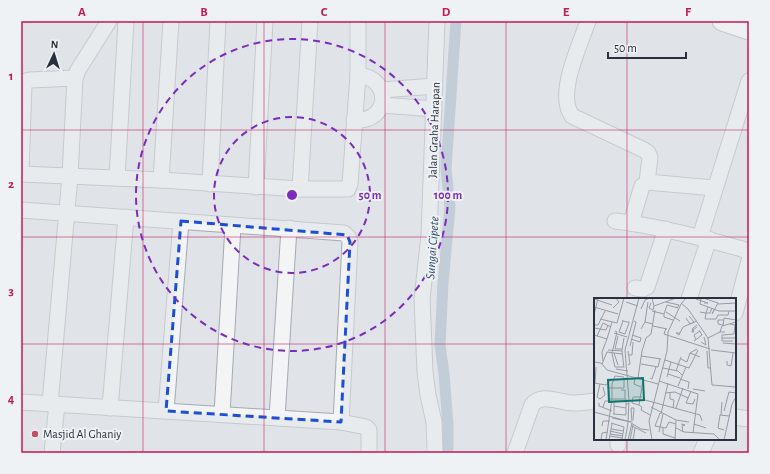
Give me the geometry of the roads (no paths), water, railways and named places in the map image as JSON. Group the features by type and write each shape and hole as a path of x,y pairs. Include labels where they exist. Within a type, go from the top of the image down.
{"main road":[{"path":"722,21 749,30"}],"street":[{"path":"52,453 75,78 78,70 109,21"},
{"path":"117,178 126,21"},
{"path":"161,180 171,21"},
{"path":"210,184 218,21"},
{"path":"256,187 265,21"},
{"path":"300,189 310,21"},
{"path":"75,78 24,81 21,173 161,180 256,187 348,189 350,184 358,76 358,21"},
{"name":"Jalan Graha Harapan","path":"435,453 434,422 425,372 422,299 429,235 437,21"},
{"path":"588,21 572,66 567,92 568,110 572,116 648,153 650,157 647,182 714,188"},
{"path":"354,120 363,121 371,118 378,113 382,105 382,90 378,84 373,79 366,76 358,76"},
{"path":"689,298 704,238 714,188 749,82"},
{"path":"382,90 435,86"},
{"path":"382,105 434,109"},
{"path":"631,223 642,186"},
{"path":"21,210 344,233 349,238 350,242 341,422"},
{"path":"110,408 126,217"},
{"path":"166,411 181,221"},
{"path":"615,222 666,229 704,238 742,249 749,254"},
{"path":"222,414 233,226"},
{"path":"278,418 289,228"},
{"path":"635,288 643,289 647,287 666,229"},
{"path":"736,310 747,280 749,261"},
{"path":"515,453 532,405 535,401 546,398 572,403 594,401"},
{"path":"21,402 341,422 366,427 369,430 369,453"},
{"path":"736,417 749,419"},
{"path":"701,453 708,440"}],"waterway":[{"name":"Sungai Cipete","path":"448,453 448,425 440,345 443,283 450,207 446,169 456,21"}],"place":[{"name":"Masjid Al Ghaniy","path":"35,434"}]}
